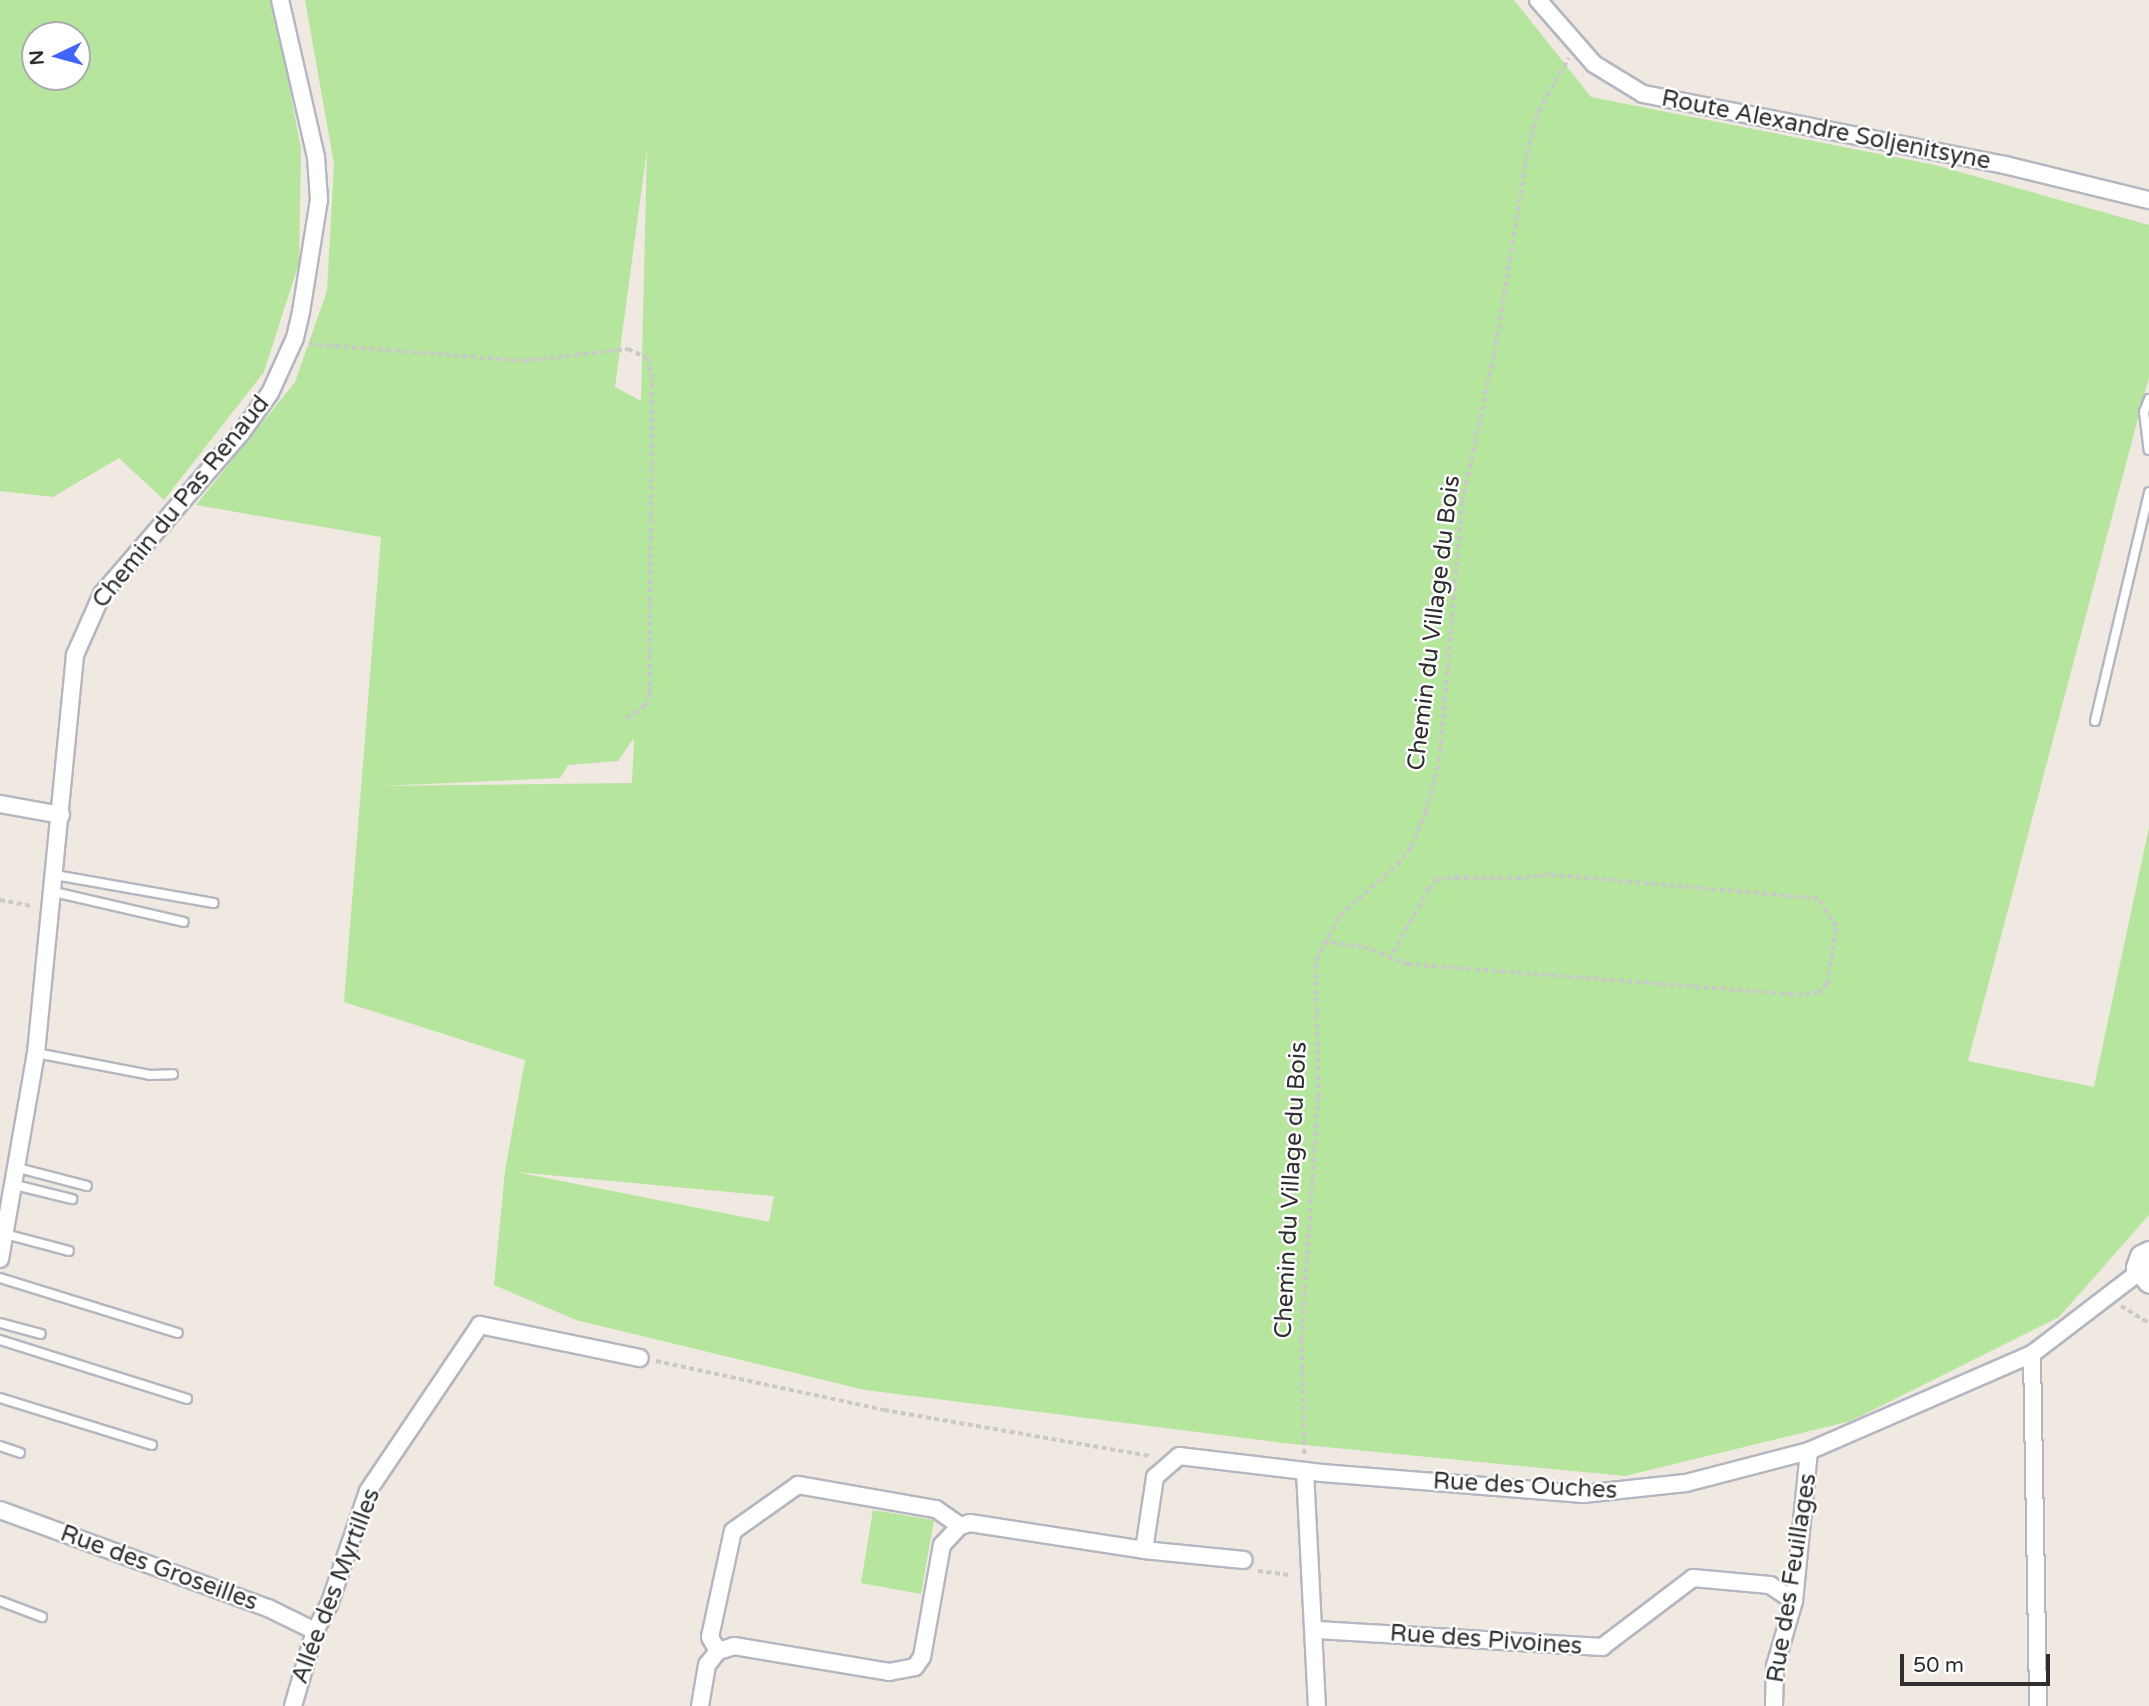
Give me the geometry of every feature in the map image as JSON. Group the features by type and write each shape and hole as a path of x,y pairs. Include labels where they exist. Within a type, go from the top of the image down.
{"street":[{"name":"Chemin du Pas Renaud","path":"0,1259 36,1053 53,909 71,690 88,619 102,594 241,433 270,393 295,338 319,199 316,157 280,0"},
{"name":"Route Alexandre Soljenitsyne","path":"1538,0 1577,49 1614,80 1643,94 2005,165 2149,200"},
{"path":"0,804 61,815"},
{"path":"2144,1277 2138,1261 2149,1252"},
{"name":"Rue des Ouches","path":"1170,1459 1179,1456 1305,1471 1583,1494 1686,1483 1809,1451 2032,1354 2144,1277"},
{"name":"Allée des Myrtilles","path":"293,1706 315,1631 329,1605 368,1491 480,1325 640,1358"},
{"path":"2032,1354 2038,1706"},
{"name":"Rue des Feuillages","path":"1774,1706 1776,1666 1794,1601 1809,1451"},
{"path":"1144,1550 1155,1477 1170,1459"},
{"path":"1305,1471 1317,1630 1317,1706"},
{"path":"719,1651 710,1637 733,1531 798,1485 936,1509 960,1527"},
{"name":"Rue des Groseilles","path":"0,1510 268,1608 315,1631"},
{"path":"700,1706 707,1665 719,1651 734,1646 907,1672 922,1657 942,1545 960,1527 970,1523 1144,1550 1244,1560"},
{"name":"Rue des Pivoines","path":"1317,1630 1602,1647 1693,1578 1770,1585 1794,1601"}],"lane":[{"path":"2149,399 2144,412 2149,450"},
{"path":"2095,721 2149,492"},
{"path":"55,884 214,903"},
{"path":"55,884 184,922"},
{"path":"36,1053 150,1075 173,1074"},
{"path":"18,1168 87,1186"},
{"path":"15,1185 72,1199"},
{"path":"5,1234 69,1251"},
{"path":"0,1278 178,1333"},
{"path":"0,1323 41,1334"},
{"path":"0,1340 187,1399"},
{"path":"0,1398 152,1445"},
{"path":"0,1446 20,1453"},
{"path":"0,1601 42,1616"}],"path":[{"name":"Chemin du Village du Bois","path":"1305,1471 1301,1340 1317,1122 1316,960 1322,942 1339,916 1398,865 1411,847 1426,812 1439,761 1462,502 1494,354 1527,154 1552,82 1577,49"},
{"path":"295,338 315,346 524,361 628,349 647,358 652,375 650,694 645,706 626,720"},
{"path":"1322,942 1364,947 1407,964 1797,995 1817,993 1827,984 1836,927 1818,899 1548,875 1520,880 1458,878 1437,880 1429,889 1391,957"},
{"path":"0,900 53,909"},
{"path":"2117,1304 2149,1323"},
{"path":"640,1358 884,1410 1170,1459"},
{"path":"1244,1560 1253,1571 1311,1577"}],"green space":[{"path":"0,0 273,0 301,149 299,263 264,372 164,500 119,458 53,497 0,491"},
{"path":"305,0 1514,0 1591,97 1935,165 2149,225 2149,377 1968,1061 2094,1087 2149,827 2149,1215 2059,1317 1851,1421 1625,1476 1284,1443 865,1390 576,1320 494,1285 505,1171 525,1060 344,1002 381,537 196,505 295,382 327,291 334,164","holes":["647,149 641,400 641,401 615,387","634,738 632,783 380,786 560,778 568,765 618,761","516,1172 774,1196 769,1222"]},
{"path":"873,1510 934,1520 921,1594 861,1583"}]}
